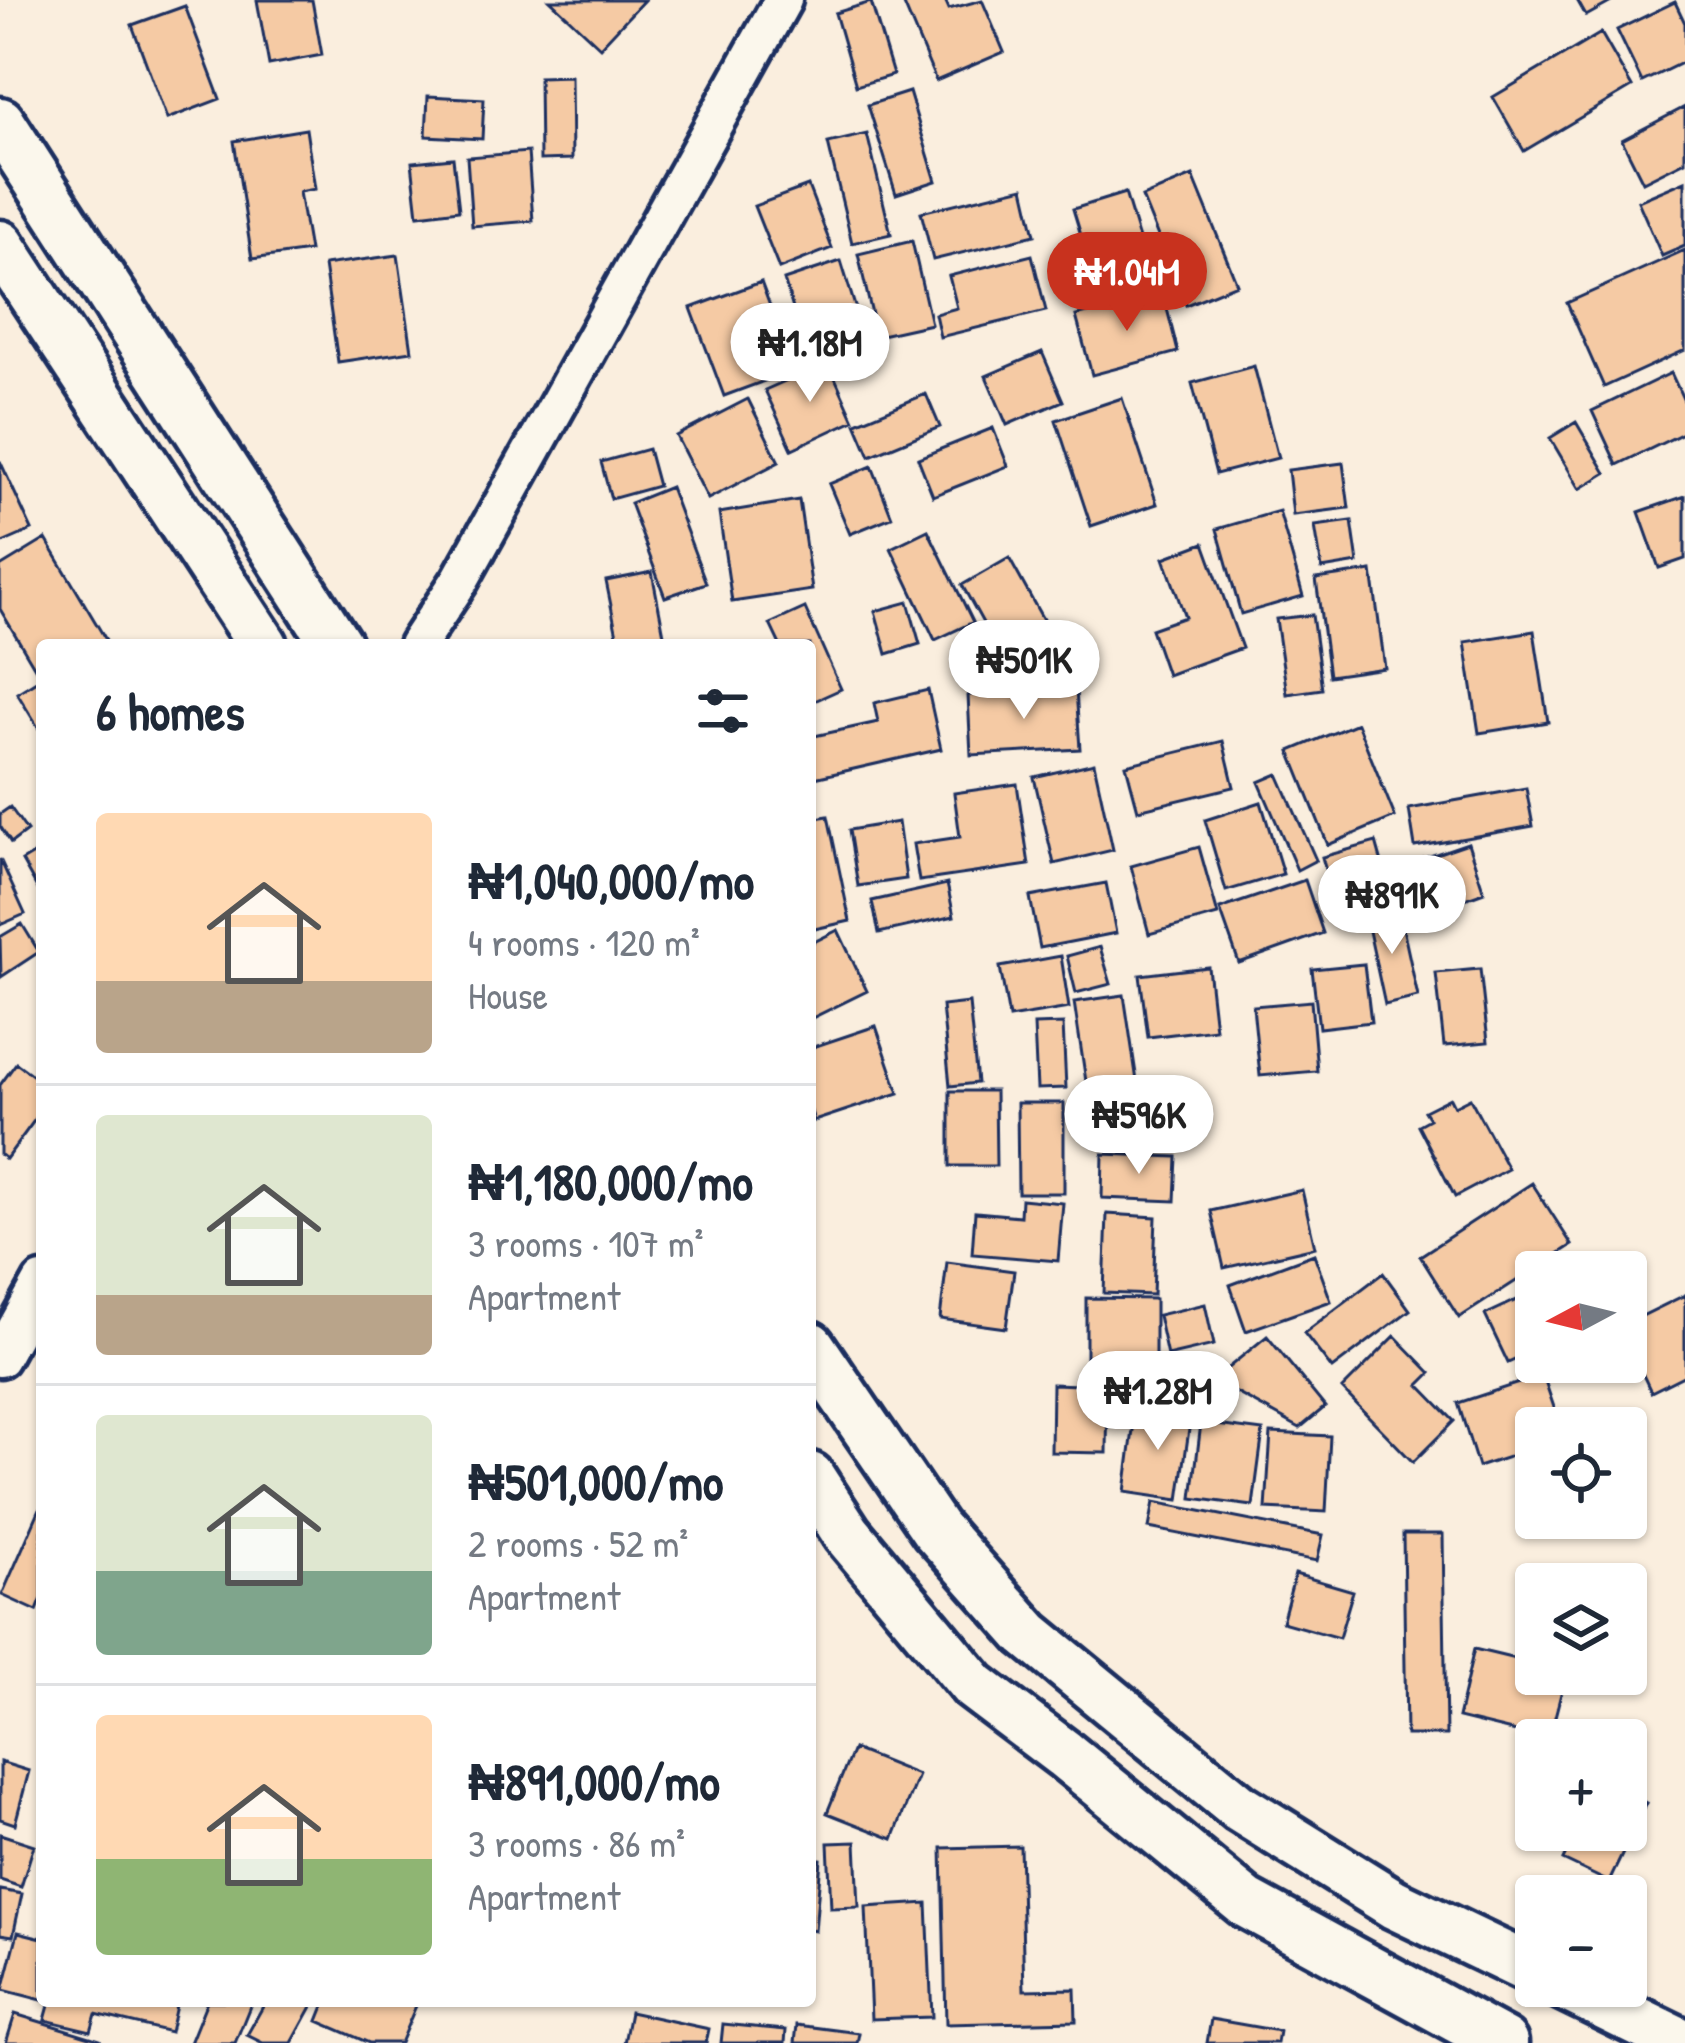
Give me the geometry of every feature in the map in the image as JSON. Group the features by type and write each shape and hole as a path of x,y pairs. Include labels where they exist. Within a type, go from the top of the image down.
{"main road":[{"path":"0,122 333,639"},
{"path":"0,245 258,639"},
{"path":"816,1355 935,1529 1028,1634 1240,1808 1394,1904 1515,1962"},
{"path":"816,1486 847,1534 974,1686 1246,1903 1503,2043"},
{"path":"1608,2007 1682,2043"}],"street":[{"path":"421,639 460,580 783,0"},
{"path":"0,1358 36,1293"}],"building":[{"path":"257,0 312,0 322,55 269,65"},
{"path":"550,0 644,0 600,47"},
{"path":"902,0 945,0 949,9 982,0 1004,52 936,81"},
{"path":"1577,0 1615,0 1586,16"},
{"path":"871,2 893,75 856,86 835,13"},
{"path":"1675,2 1685,23 1685,61 1642,82 1617,30"},
{"path":"185,6 220,99 167,119 132,25"},
{"path":"1601,33 1632,87 1524,151 1493,97"},
{"path":"571,76 572,159 540,160 539,77"},
{"path":"909,92 936,181 896,194 868,105"},
{"path":"428,96 484,99 482,139 426,136"},
{"path":"1685,107 1685,161 1643,182 1622,140"},
{"path":"306,129 315,189 299,192 309,251 252,259 234,141"},
{"path":"867,134 891,234 852,243 828,143"},
{"path":"528,152 533,221 472,226 467,157"},
{"path":"453,158 459,210 418,215 412,162"},
{"path":"1193,176 1237,284 1186,305 1142,197"},
{"path":"1685,181 1685,246 1662,256 1638,201"},
{"path":"808,186 832,248 779,269 754,206"},
{"path":"1024,187 1035,235 933,260 921,212"},
{"path":"1125,193 1149,272 1097,288 1073,209"},
{"path":"912,241 931,324 877,336 858,254"},
{"path":"1685,250 1685,350 1604,387 1567,303"},
{"path":"398,255 412,351 338,362 324,265"},
{"path":"1032,255 1046,311 940,337 935,314 957,308 949,276"},
{"path":"841,261 866,342 809,360 784,280"},
{"path":"761,282 794,370 724,396 691,308"},
{"path":"1163,293 1178,352 1092,375 1076,316"},
{"path":"1042,352 1063,401 1007,425 986,376"},
{"path":"828,362 854,420 792,449 765,390"},
{"path":"1254,366 1278,458 1216,474 1192,383"},
{"path":"1671,373 1685,403 1685,432 1617,465 1592,411"},
{"path":"926,394 940,427 870,456 856,423"},
{"path":"1122,398 1157,504 1091,526 1056,420"},
{"path":"748,399 779,462 708,499 676,436"},
{"path":"1576,422 1606,473 1580,489 1550,438"},
{"path":"993,428 1008,466 933,496 918,458"},
{"path":"648,449 658,486 611,499 601,462"},
{"path":"0,461 32,530 0,544"},
{"path":"1343,463 1349,508 1293,515 1288,470"},
{"path":"872,466 892,517 850,534 829,484"},
{"path":"670,487 706,583 665,597 630,503"},
{"path":"1685,496 1685,559 1659,568 1639,512"},
{"path":"799,500 812,590 732,602 719,513"},
{"path":"1279,511 1303,596 1241,614 1217,529"},
{"path":"1352,521 1358,563 1322,569 1315,526"},
{"path":"928,530 973,622 935,640 891,548"},
{"path":"46,539 105,639 36,639 36,670 0,609 0,567"},
{"path":"1204,543 1242,648 1167,675 1151,629 1185,617 1164,558"},
{"path":"1009,558 1051,634 1004,661 962,585"},
{"path":"1372,571 1385,668 1329,676 1316,579"},
{"path":"652,572 665,639 618,639 606,581"},
{"path":"908,602 920,644 887,654 875,611"},
{"path":"805,608 841,689 816,700 816,639 777,639 770,624"},
{"path":"1312,615 1322,689 1287,694 1276,619"},
{"path":"1534,631 1548,722 1479,733 1465,642"},
{"path":"36,681 36,724 17,693"},
{"path":"928,690 941,749 816,778 816,736 878,722 874,703"},
{"path":"1076,690 1080,749 971,755 968,695"},
{"path":"1357,723 1395,817 1328,845 1290,751"},
{"path":"1223,741 1234,787 1138,810 1126,765"},
{"path":"1094,763 1113,850 1054,864 1034,777"},
{"path":"1278,774 1316,860 1297,870 1259,782"},
{"path":"1017,784 1029,865 919,881 913,844 960,837 954,793"},
{"path":"1526,788 1533,826 1415,847 1409,809"},
{"path":"1261,802 1283,874 1226,891 1205,820"},
{"path":"10,807 27,831 11,843 0,826 0,814"},
{"path":"828,816 850,921 816,929 816,818"},
{"path":"898,822 906,879 858,886 849,830"},
{"path":"1376,842 1390,892 1336,908 1322,857"},
{"path":"1468,843 1484,892 1415,917 1398,867"},
{"path":"1199,847 1218,915 1149,934 1131,866"},
{"path":"36,853 36,886 22,861"},
{"path":"0,859 25,914 0,925"},
{"path":"1305,880 1323,933 1239,963 1220,909"},
{"path":"1106,883 1116,933 1040,948 1030,897"},
{"path":"947,884 954,916 879,933 872,901"},
{"path":"1399,910 1418,997 1385,1005 1366,917"},
{"path":"22,924 36,947 36,954 1,977 0,937"},
{"path":"838,930 867,991 816,1016 816,941"},
{"path":"1100,947 1111,984 1076,993 1067,956"},
{"path":"1061,956 1069,1008 1009,1018 1000,967"},
{"path":"1364,964 1371,1022 1319,1028 1312,969"},
{"path":"1208,967 1215,1029 1148,1037 1140,975"},
{"path":"1480,969 1488,1042 1444,1046 1436,973"},
{"path":"1124,995 1137,1081 1087,1088 1074,1002"},
{"path":"1311,1001 1317,1071 1260,1076 1253,1006"},
{"path":"969,1003 977,1083 950,1086 942,1006"},
{"path":"1063,1024 1066,1088 1037,1089 1034,1025"},
{"path":"876,1026 899,1093 816,1120 816,1046"},
{"path":"16,1063 36,1078 36,1118 6,1159 0,1154 0,1085"},
{"path":"950,1091 995,1091 996,1166 950,1166"},
{"path":"1146,1092 1152,1143 1104,1149 1097,1099"},
{"path":"1450,1098 1454,1106 1470,1098 1508,1169 1455,1197 1418,1125 1429,1119 1424,1111"},
{"path":"1017,1103 1064,1103 1064,1193 1018,1193"},
{"path":"1103,1154 1177,1157 1175,1201 1102,1198"},
{"path":"1532,1183 1572,1245 1563,1251 1515,1251 1515,1282 1459,1318 1420,1256"},
{"path":"1302,1190 1315,1247 1224,1268 1211,1211"},
{"path":"1021,1199 1063,1203 1058,1261 972,1254 975,1212 1020,1216"},
{"path":"1107,1214 1156,1217 1153,1295 1104,1293"},
{"path":"1314,1254 1331,1301 1246,1331 1230,1285"},
{"path":"947,1262 1014,1271 1006,1328 940,1319"},
{"path":"1383,1273 1410,1310 1332,1369 1304,1333"},
{"path":"1685,1295 1685,1375 1651,1392 1647,1383 1647,1314"},
{"path":"1086,1298 1155,1299 1155,1358 1086,1357"},
{"path":"1515,1301 1515,1360 1508,1363 1485,1315"},
{"path":"1205,1304 1214,1345 1167,1356 1158,1315"},
{"path":"1267,1336 1325,1407 1300,1428 1213,1380"},
{"path":"1395,1336 1431,1373 1419,1385 1454,1421 1413,1462 1342,1389"},
{"path":"1519,1383 1546,1383 1554,1407 1515,1407 1515,1455 1478,1467 1458,1403"},
{"path":"1052,1384 1108,1386 1107,1453 1051,1452"},
{"path":"1136,1407 1191,1415 1179,1500 1125,1492"},
{"path":"1201,1423 1263,1431 1253,1506 1192,1498"},
{"path":"1271,1433 1330,1436 1326,1512 1266,1509"},
{"path":"1154,1502 1323,1535 1317,1561 1149,1528"},
{"path":"36,1518 36,1611 2,1595"},
{"path":"1403,1534 1443,1534 1446,1735 1406,1735"},
{"path":"1295,1574 1353,1591 1339,1638 1282,1622"},
{"path":"1474,1649 1515,1659 1515,1695 1561,1695 1554,1719 1515,1719 1515,1732 1458,1718"},
{"path":"853,1749 918,1775 893,1839 827,1813"},
{"path":"0,1762 29,1771 15,1824 0,1819"},
{"path":"0,1834 34,1845 21,1887 0,1880"},
{"path":"856,1842 859,1907 831,1908 828,1843"},
{"path":"1020,1846 1024,1990 1075,1989 1076,2021 946,2024 942,1848"},
{"path":"1567,1851 1624,1851 1612,1875 1594,1875 1563,1860"},
{"path":"816,1859 821,1859 816,1919"},
{"path":"0,1890 22,1894 13,1936 0,1934"},
{"path":"927,1903 932,2017 871,2019 866,1907"},
{"path":"18,1932 36,1936 36,1998 3,1990"},
{"path":"49,2007 176,2007 170,2032 96,2014 91,2031 45,2020"},
{"path":"205,2007 250,2007 235,2043 190,2043"},
{"path":"263,2007 312,2007 292,2043 263,2043 247,2035"},
{"path":"324,2007 415,2007 400,2043 369,2043 318,2021"},
{"path":"630,2012 709,2029 706,2043 624,2043"},
{"path":"15,2014 100,2040 6,2043"},
{"path":"1211,2019 1279,2031 1277,2043 1207,2043"},
{"path":"723,2024 786,2030 785,2043 721,2043"},
{"path":"797,2025 859,2033 857,2043 795,2043"}]}
